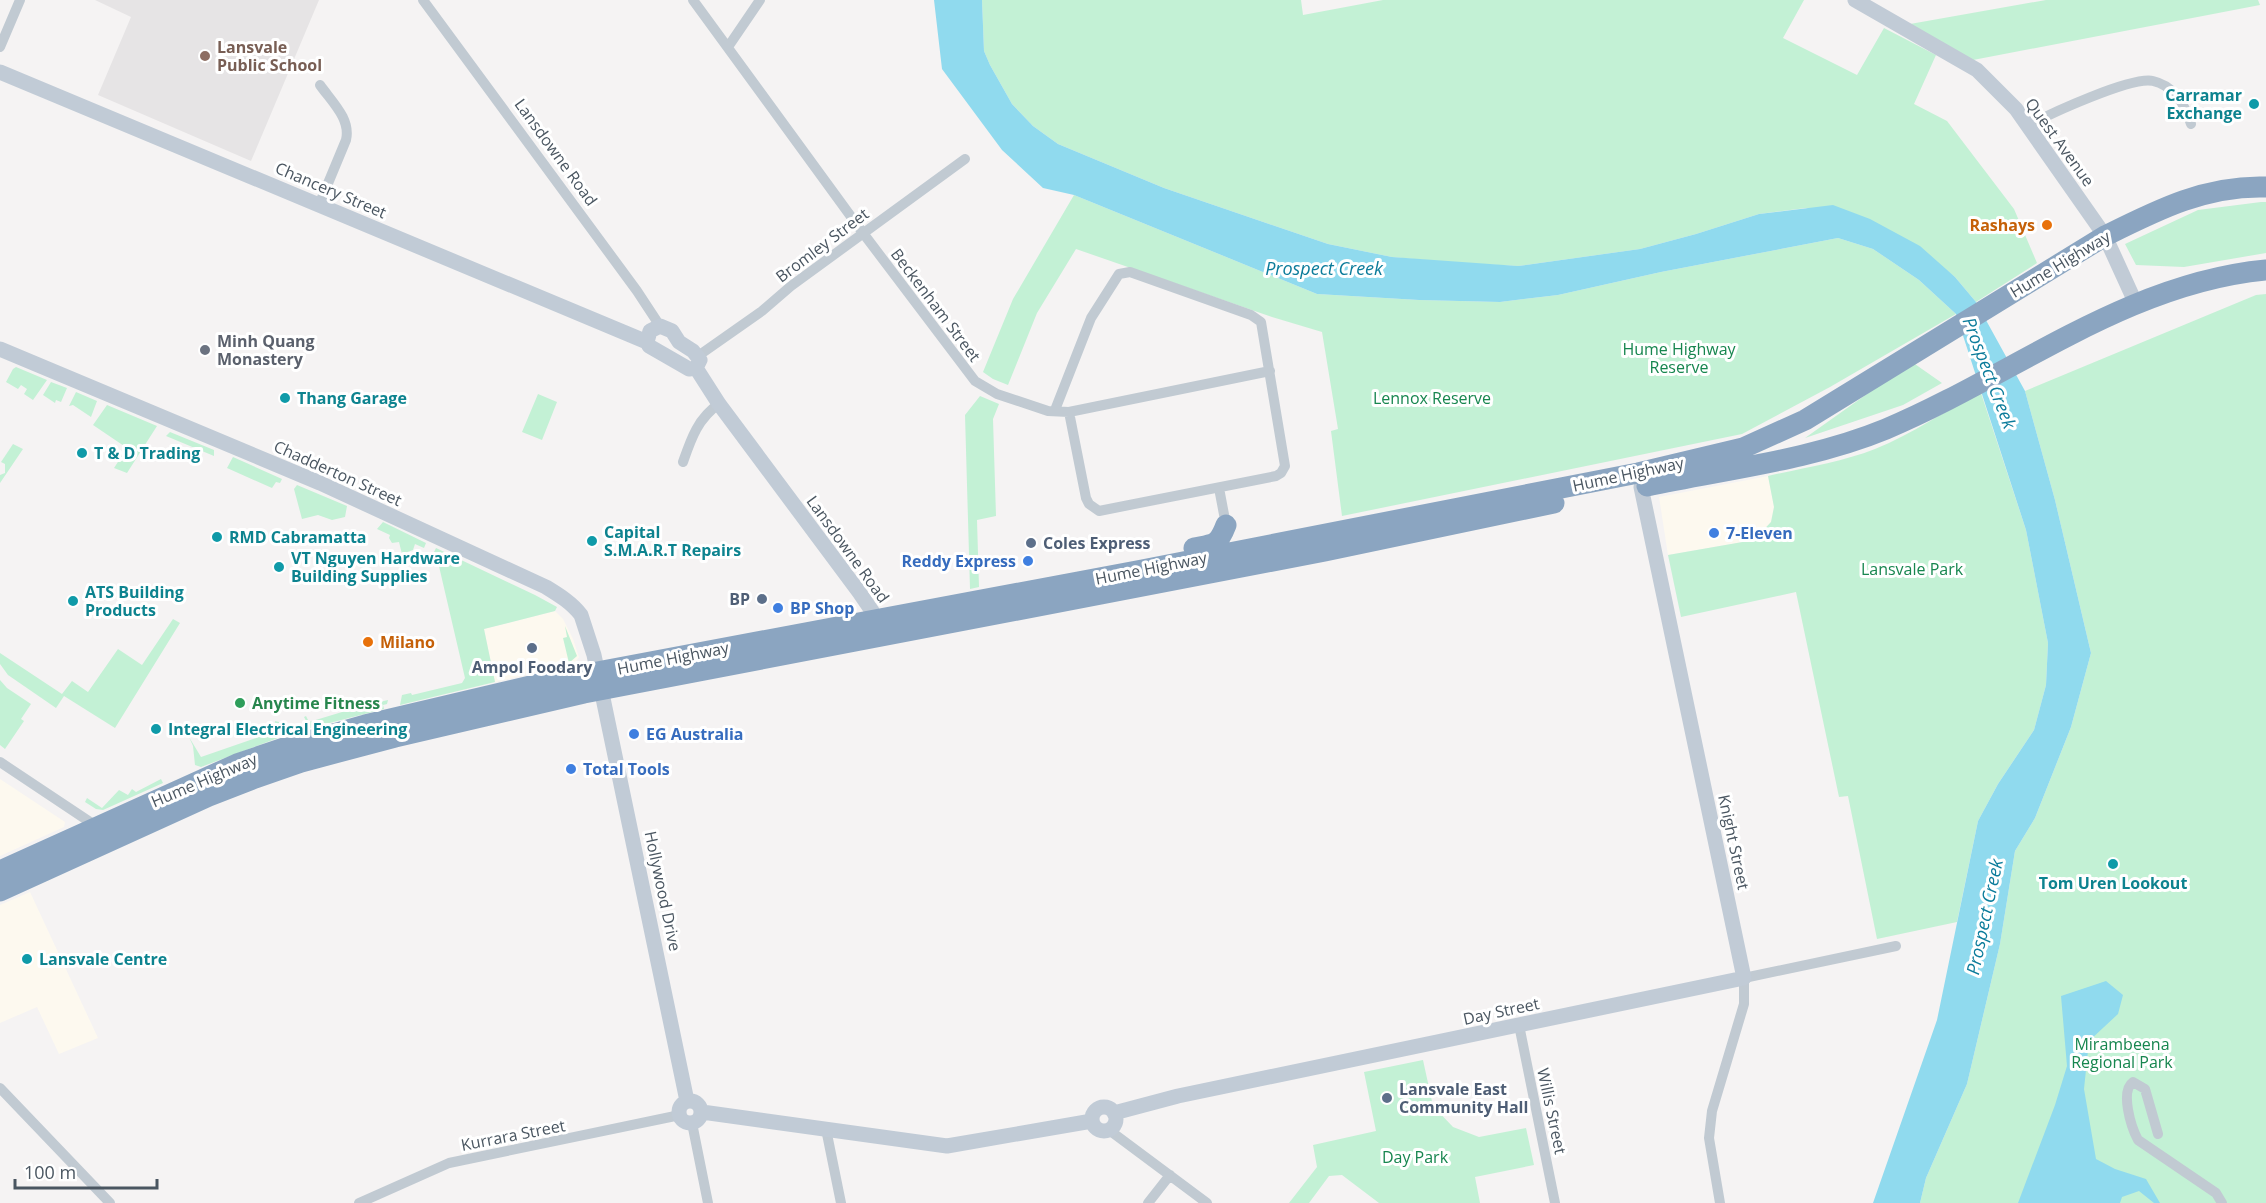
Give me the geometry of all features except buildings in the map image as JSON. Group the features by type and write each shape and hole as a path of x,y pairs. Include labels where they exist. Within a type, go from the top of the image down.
{"highway":[{"name":"Hume Highway","path":"878,628 1142,570 1603,480 1743,448 1806,420 2105,236 2151,213 2192,196 2211,191 2266,187"},
{"name":"Hume Highway","path":"0,891 209,796 301,762 600,680 878,628 1325,551 1841,444 1886,428 1951,397 2035,352 2136,304 2229,275 2266,270"},
{"path":"1226,525 1237,540 1251,549"},
{"path":"1142,570 1168,554 1216,543 1221,539 1226,525"},
{"name":"Hume Highway","path":"0,871 237,764 314,739 538,684 600,680"}],"street":[{"path":"0,47 20,0"},
{"name":"Lansdowne Road","path":"423,0 637,291 660,326 670,329 697,362 719,404 859,592 878,628"},
{"name":"Beckenham Street","path":"693,0 863,233 975,381 997,394 1048,411 1069,412 1270,371"},
{"path":"728,47 760,0"},
{"name":"Quest Avenue","path":"1855,0 1977,70 2016,110 2105,236 2136,304"},
{"name":"Chancery Street","path":"0,72 647,342 653,350 670,356 689,369 697,362"},
{"path":"2028,126 2055,111 2146,80 2162,84 2177,95 2190,124"},
{"path":"319,205 346,140 348,129 343,118 320,86"},
{"name":"Bromley Street","path":"697,362 791,286 965,159"},
{"path":"1054,410 1091,318 1119,274 1130,272 1251,315 1261,322 1285,466 1276,476 1099,511 1089,504 1086,498 1069,412"},
{"path":"647,342 651,331 660,326"},
{"name":"Chadderton Street","path":"0,349 320,483 546,587 564,598 582,615 600,680"},
{"path":"683,462 700,421 719,404"},
{"name":"Knight Street","path":"1641,487 1744,978 1744,1004 1712,1111 1708,1138 1720,1203"},
{"path":"1219,488 1226,525"},
{"name":"Hollywood Drive","path":"600,680 687,1101 680,1108 691,1117"},
{"path":"0,762 96,826"},
{"name":"Day Street","path":"1114,1113 1178,1096 1896,946"},
{"name":"Willis Street","path":"1519,1025 1555,1203"},
{"path":"2158,1134 2145,1089 2133,1082 2129,1085 2126,1096 2138,1140 2216,1193 2222,1203"},
{"path":"0,1088 110,1203"},
{"path":"1092,1121 1094,1114 1100,1108 1108,1108 1114,1113 1114,1124 1109,1130"},
{"path":"708,1203 691,1117 826,1130 947,1146 1092,1121"},
{"name":"Kurrara Street","path":"358,1203 448,1163 691,1117"},
{"path":"1092,1121 1099,1130 1109,1130 1207,1203"},
{"path":"826,1130 841,1203"},
{"path":"1148,1203 1170,1175"}],"shaded area":[{"name":"Lansvale Public School","path":"95,0 319,0 251,161 98,95 131,17"},
{"name":"7-Eleven","path":"1768,476 1774,507 1771,522 1754,540 1668,555 1659,497"},
{"name":"Ampol Foodary","path":"555,611 563,619 573,639 579,657 574,664 495,682 484,629"},
{"path":"0,779 65,822 64,827 0,856"},
{"path":"30,892 98,1038 59,1054 37,1007 0,1023 0,905"}],"green space":[{"path":"982,0 1301,0 1303,15 1383,0 1804,0 1783,38 1857,75 1884,28 1936,55 1914,104 1947,121 2014,209 2037,263 1976,302 1955,277 1940,265 1806,208 1759,214 1640,249 1518,266 1392,257 1328,244 1164,188 1058,144 1033,126 1012,104 990,65 984,51"},
{"path":"2046,0 2258,0 2260,5 1973,60 1910,24"},
{"path":"1074,195 1317,294 1500,302 1558,295 1661,272 1838,238 1873,249 1919,280 1956,314 1830,387 1742,434 1342,516 1331,431 1338,429 1322,332 1076,249 1037,313 1008,385 983,372 1013,299"},
{"path":"2266,202 2266,253 2184,267 2136,265 2125,244 2198,210"},
{"name":"Mirambeena Regional Park","path":"2266,294 2266,1203 1920,1203 1926,1178 1967,1084 2000,944 2015,851 2035,818 2071,727 2091,653 2055,500 2025,391 2256,295"},
{"path":"1912,362 1942,383 1903,405 1805,438"},
{"path":"16,367 47,380 33,400 24,394 27,389 21,385 18,389 6,382"},
{"path":"51,382 67,388 61,402 56,400 55,403 43,395"},
{"path":"76,392 97,401 91,417 73,405 69,406"},
{"name":"Lansvale Park","path":"1981,393 2026,530 2048,643 2046,685 2034,730 1998,784 1978,821 1957,922 1877,939 1848,796 1839,797 1796,592 1681,617 1668,555 1754,540 1771,522 1774,507 1768,476 1836,461 1875,449"},
{"path":"538,394 557,402 542,440 522,432"},
{"path":"980,396 999,404 993,419 996,516 977,520 979,587 970,589 965,415"},
{"path":"107,405 157,426 127,473 114,468 127,448 93,425"},
{"path":"170,432 214,450 214,456 166,436"},
{"path":"13,444 23,449 0,483 0,475 5,473 5,464 1,462"},
{"path":"233,457 282,479 280,483 276,482 272,488 227,468"},
{"path":"297,485 347,506 345,517 332,520 318,515 302,519 294,489"},
{"path":"383,522 426,543 424,548 415,544 413,550 402,554 399,542 392,543 390,535 377,529"},
{"path":"436,548 557,607 555,611 484,629 495,682 400,705 402,695 411,693 412,695 462,683 465,678 438,562 441,556 434,552"},
{"path":"173,619 180,623 115,728 64,696 56,708 8,675 0,664 0,653 62,694 72,681 88,692 118,649 142,665"},
{"path":"565,626 577,656 569,663 563,638 567,637"},
{"path":"0,680 7,688 31,704 21,719 24,721 5,749 0,745"},
{"path":"388,700 387,704 383,705 384,709 310,728 304,717 306,716 309,722 352,709 352,701 354,708"},
{"path":"275,721 279,722 278,738 201,767 195,765 193,746 189,737 201,757 276,731"},
{"path":"161,779 163,783 103,810 96,809 85,802 87,798 102,808 119,790 128,795 132,789 136,792"},
{"name":"Day Park","path":"1423,1060 1433,1106 1453,1127 1479,1137 1526,1128 1534,1165 1475,1177 1480,1203 1379,1203 1342,1175 1329,1176 1309,1203 1289,1203 1317,1167 1313,1145 1376,1131 1364,1072"}],"water":[{"name":"Prospect Creek","path":"934,0 982,0 984,51 990,65 1012,104 1033,126 1058,144 1164,188 1328,244 1392,257 1518,266 1640,249 1759,214 1833,205 1870,219 1920,246 1955,277 1976,302 2025,391 2055,500 2091,653 2071,727 2035,818 2015,851 2000,944 1967,1084 1926,1178 1920,1203 1873,1203 1937,1020 1978,821 1998,784 2034,730 2046,685 2048,643 2026,530 1956,314 1919,280 1873,249 1838,238 1661,272 1558,295 1500,302 1317,294 1074,195 1043,188 1002,150 942,69"},
{"path":"2106,981 2123,995 2118,1014 2089,1041 2084,1089 2096,1159 2115,1169 2146,1179 2160,1203 2154,1203 2139,1191 2122,1197 2120,1203 2018,1203 2055,1105 2067,1066 2061,996"}],"place":[{"name":"Lansvale Public School","path":"205,56"},
{"name":"Carramar Exchange","path":"2254,104"},
{"name":"Rashays","path":"2047,225"},
{"name":"Minh Quang Monastery","path":"205,350"},
{"name":"Thang Garage","path":"285,398"},
{"name":"T & D Trading","path":"82,453"},
{"name":"7-Eleven","path":"1714,533"},
{"name":"RMD Cabramatta","path":"217,537"},
{"name":"Capital S.M.A.R.T Repairs","path":"592,541"},
{"name":"Coles Express","path":"1031,543"},
{"name":"Reddy Express","path":"1028,561"},
{"name":"VT Nguyen Hardware Building Supplies","path":"279,567"},
{"name":"BP","path":"762,599"},
{"name":"ATS Building Products","path":"73,601"},
{"name":"BP Shop","path":"778,608"},
{"name":"Milano","path":"368,642"},
{"name":"Ampol Foodary","path":"532,648"},
{"name":"Anytime Fitness","path":"240,703"},
{"name":"Integral Electrical Engineering","path":"156,729"},
{"name":"EG Australia","path":"634,734"},
{"name":"Total Tools","path":"571,769"},
{"name":"Tom Uren Lookout","path":"2113,864"},
{"name":"Lansvale Centre","path":"27,959"},
{"name":"Lansvale East Community Hall","path":"1387,1098"}],"park label":[{"name":"Hume Highway Reserve","path":"1679,358"},
{"name":"Lennox Reserve","path":"1432,398"}]}
